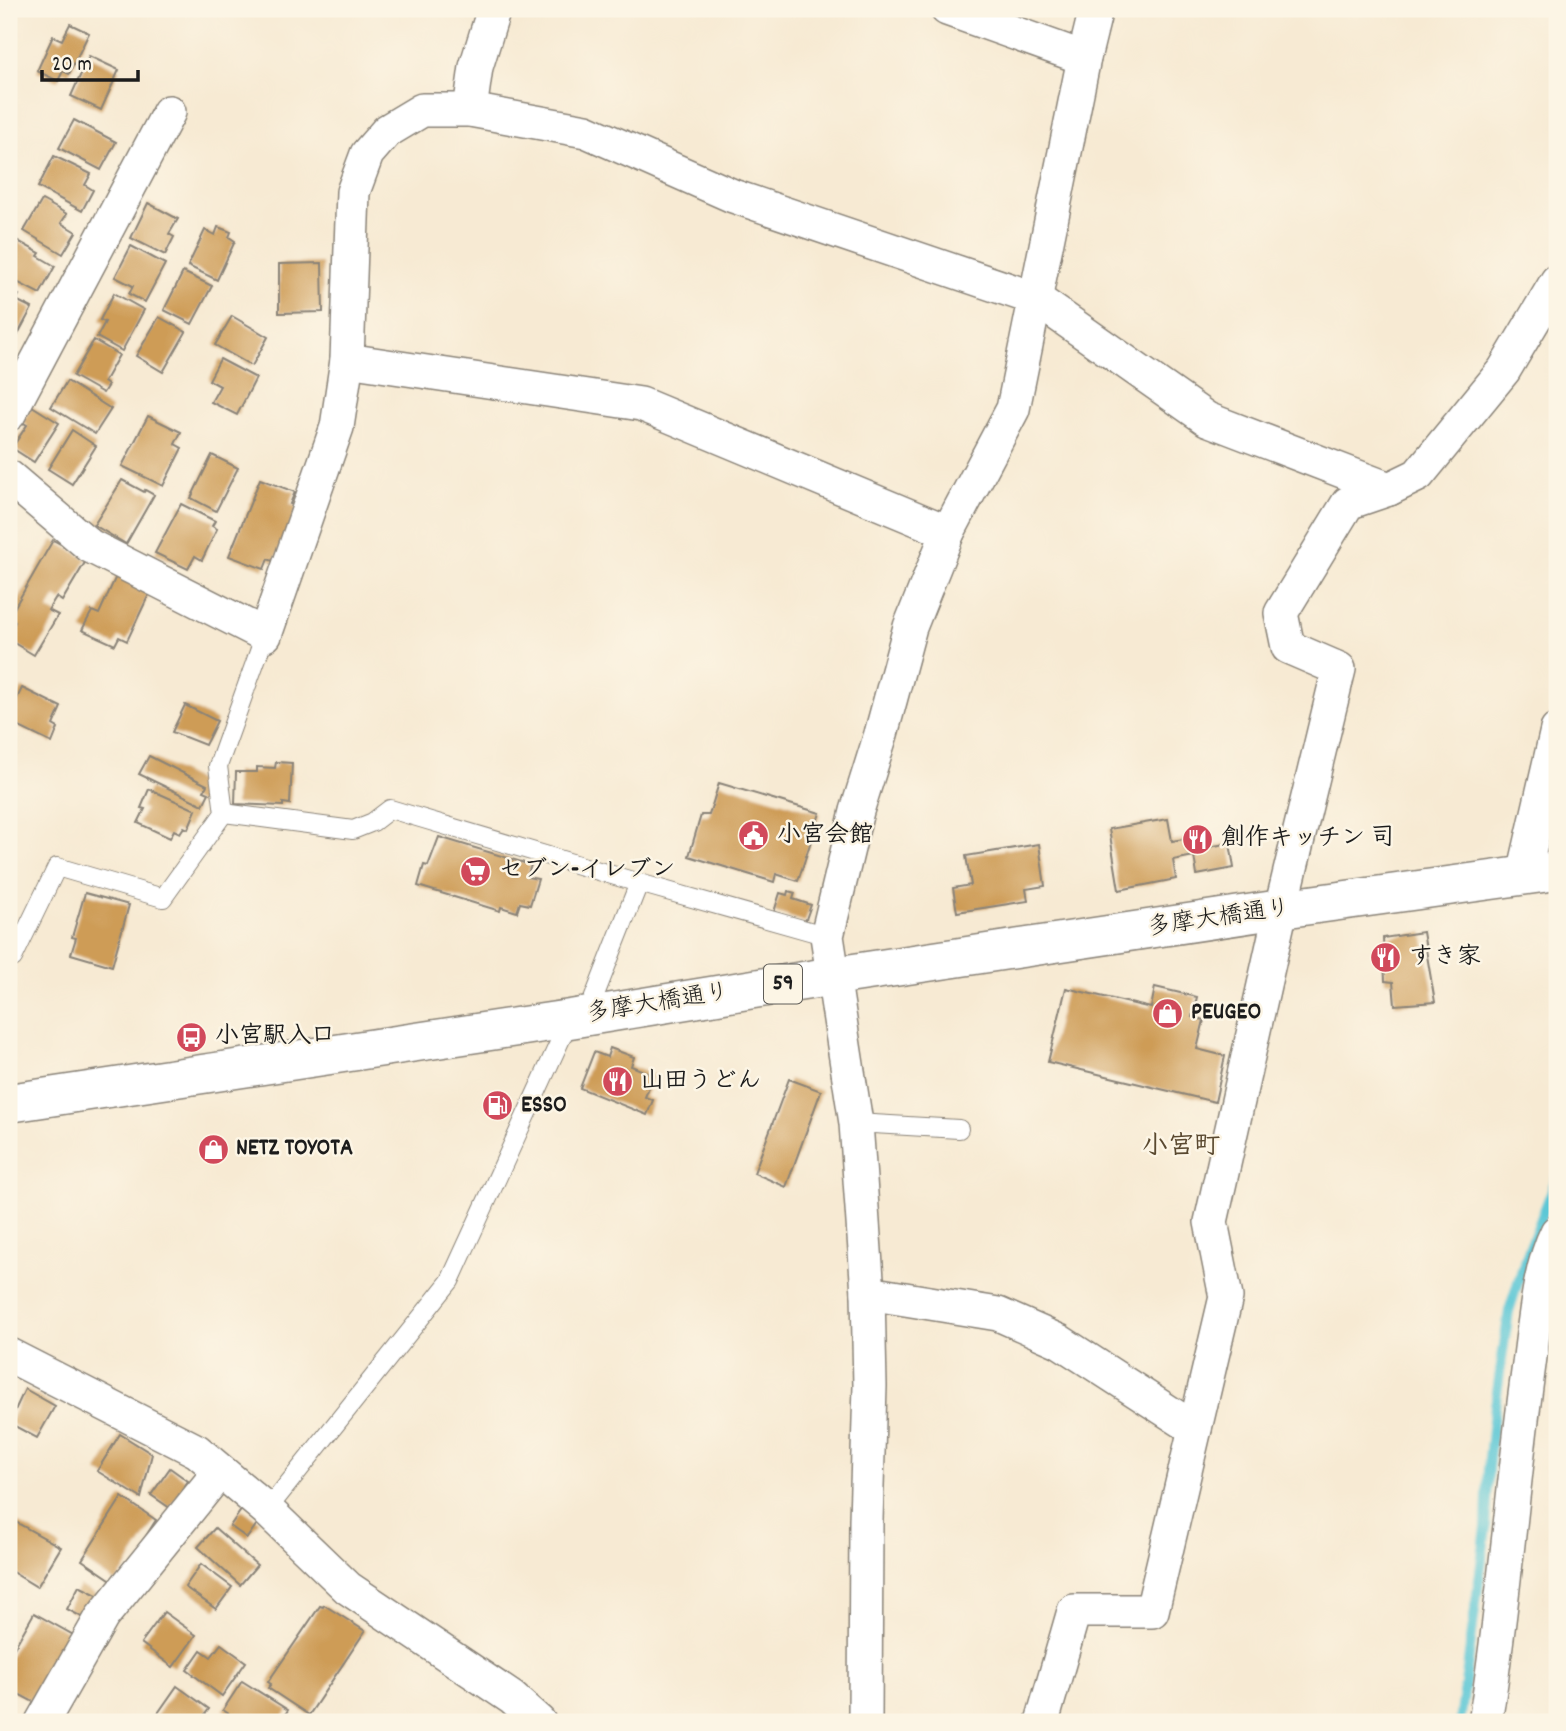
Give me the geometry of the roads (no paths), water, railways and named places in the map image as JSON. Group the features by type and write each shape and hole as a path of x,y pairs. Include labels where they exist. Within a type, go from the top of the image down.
{"main road":[{"name":"多摩大橋通り","path":"9,1103 1280,909 1541,873"}],"street":[{"path":"470,110 476,66 494,9"},
{"path":"947,9 1084,58"},
{"path":"865,1722 870,1386 868,1293 856,1123 827,936 857,811 881,734 909,627 948,532 1013,409 1096,9"},
{"path":"9,477 90,546 265,635 337,427 347,360 353,192 367,154 387,131 422,110 470,110 586,131 733,195 1037,299 1207,419 1389,489"},
{"path":"9,414 169,112"},
{"path":"1042,1722 1074,1611 1152,1611 1226,1297 1211,1222 1280,909 1339,669 1288,648 1281,613 1349,503 1418,475 1504,370 1557,281"},
{"path":"347,360 641,404 948,532"},
{"path":"1541,873 1557,730"},
{"path":"1485,1722 1495,1660 1521,1425 1536,1320 1543,1280 1557,1232"},
{"path":"868,1293 998,1314 1059,1341 1195,1429"},
{"path":"9,1355 197,1451 267,1510 348,1588 512,1698 539,1722"},
{"path":"43,1722 102,1617 220,1471"}],"lane":[{"path":"9,957 13,958 57,867 163,898 224,813 218,766 265,635"},
{"path":"224,813 353,830 373,822 390,809 827,936"},
{"path":"267,1510 450,1281 579,1017 639,883"},
{"path":"856,1123 960,1129"}],"waterway":[{"path":"1460,1722 1486,1528 1493,1420 1509,1311 1557,1177"}],"place":[{"name":"小宮会館","path":"754,836"},
{"name":"創作キッチン 司","path":"1198,839"},
{"name":"セブン-イレブン","path":"476,871"},
{"name":"すき家","path":"1386,958"},
{"name":"PEUGEO","path":"1168,1013"},
{"name":"小宮駅入口","path":"192,1037"},
{"name":"山田うどん","path":"617,1082"},
{"name":"ESSO","path":"498,1106"},
{"name":"NETZ TOYOTA","path":"213,1149"}],"district":[{"name":"小宮町","path":"1181,1147"}]}
